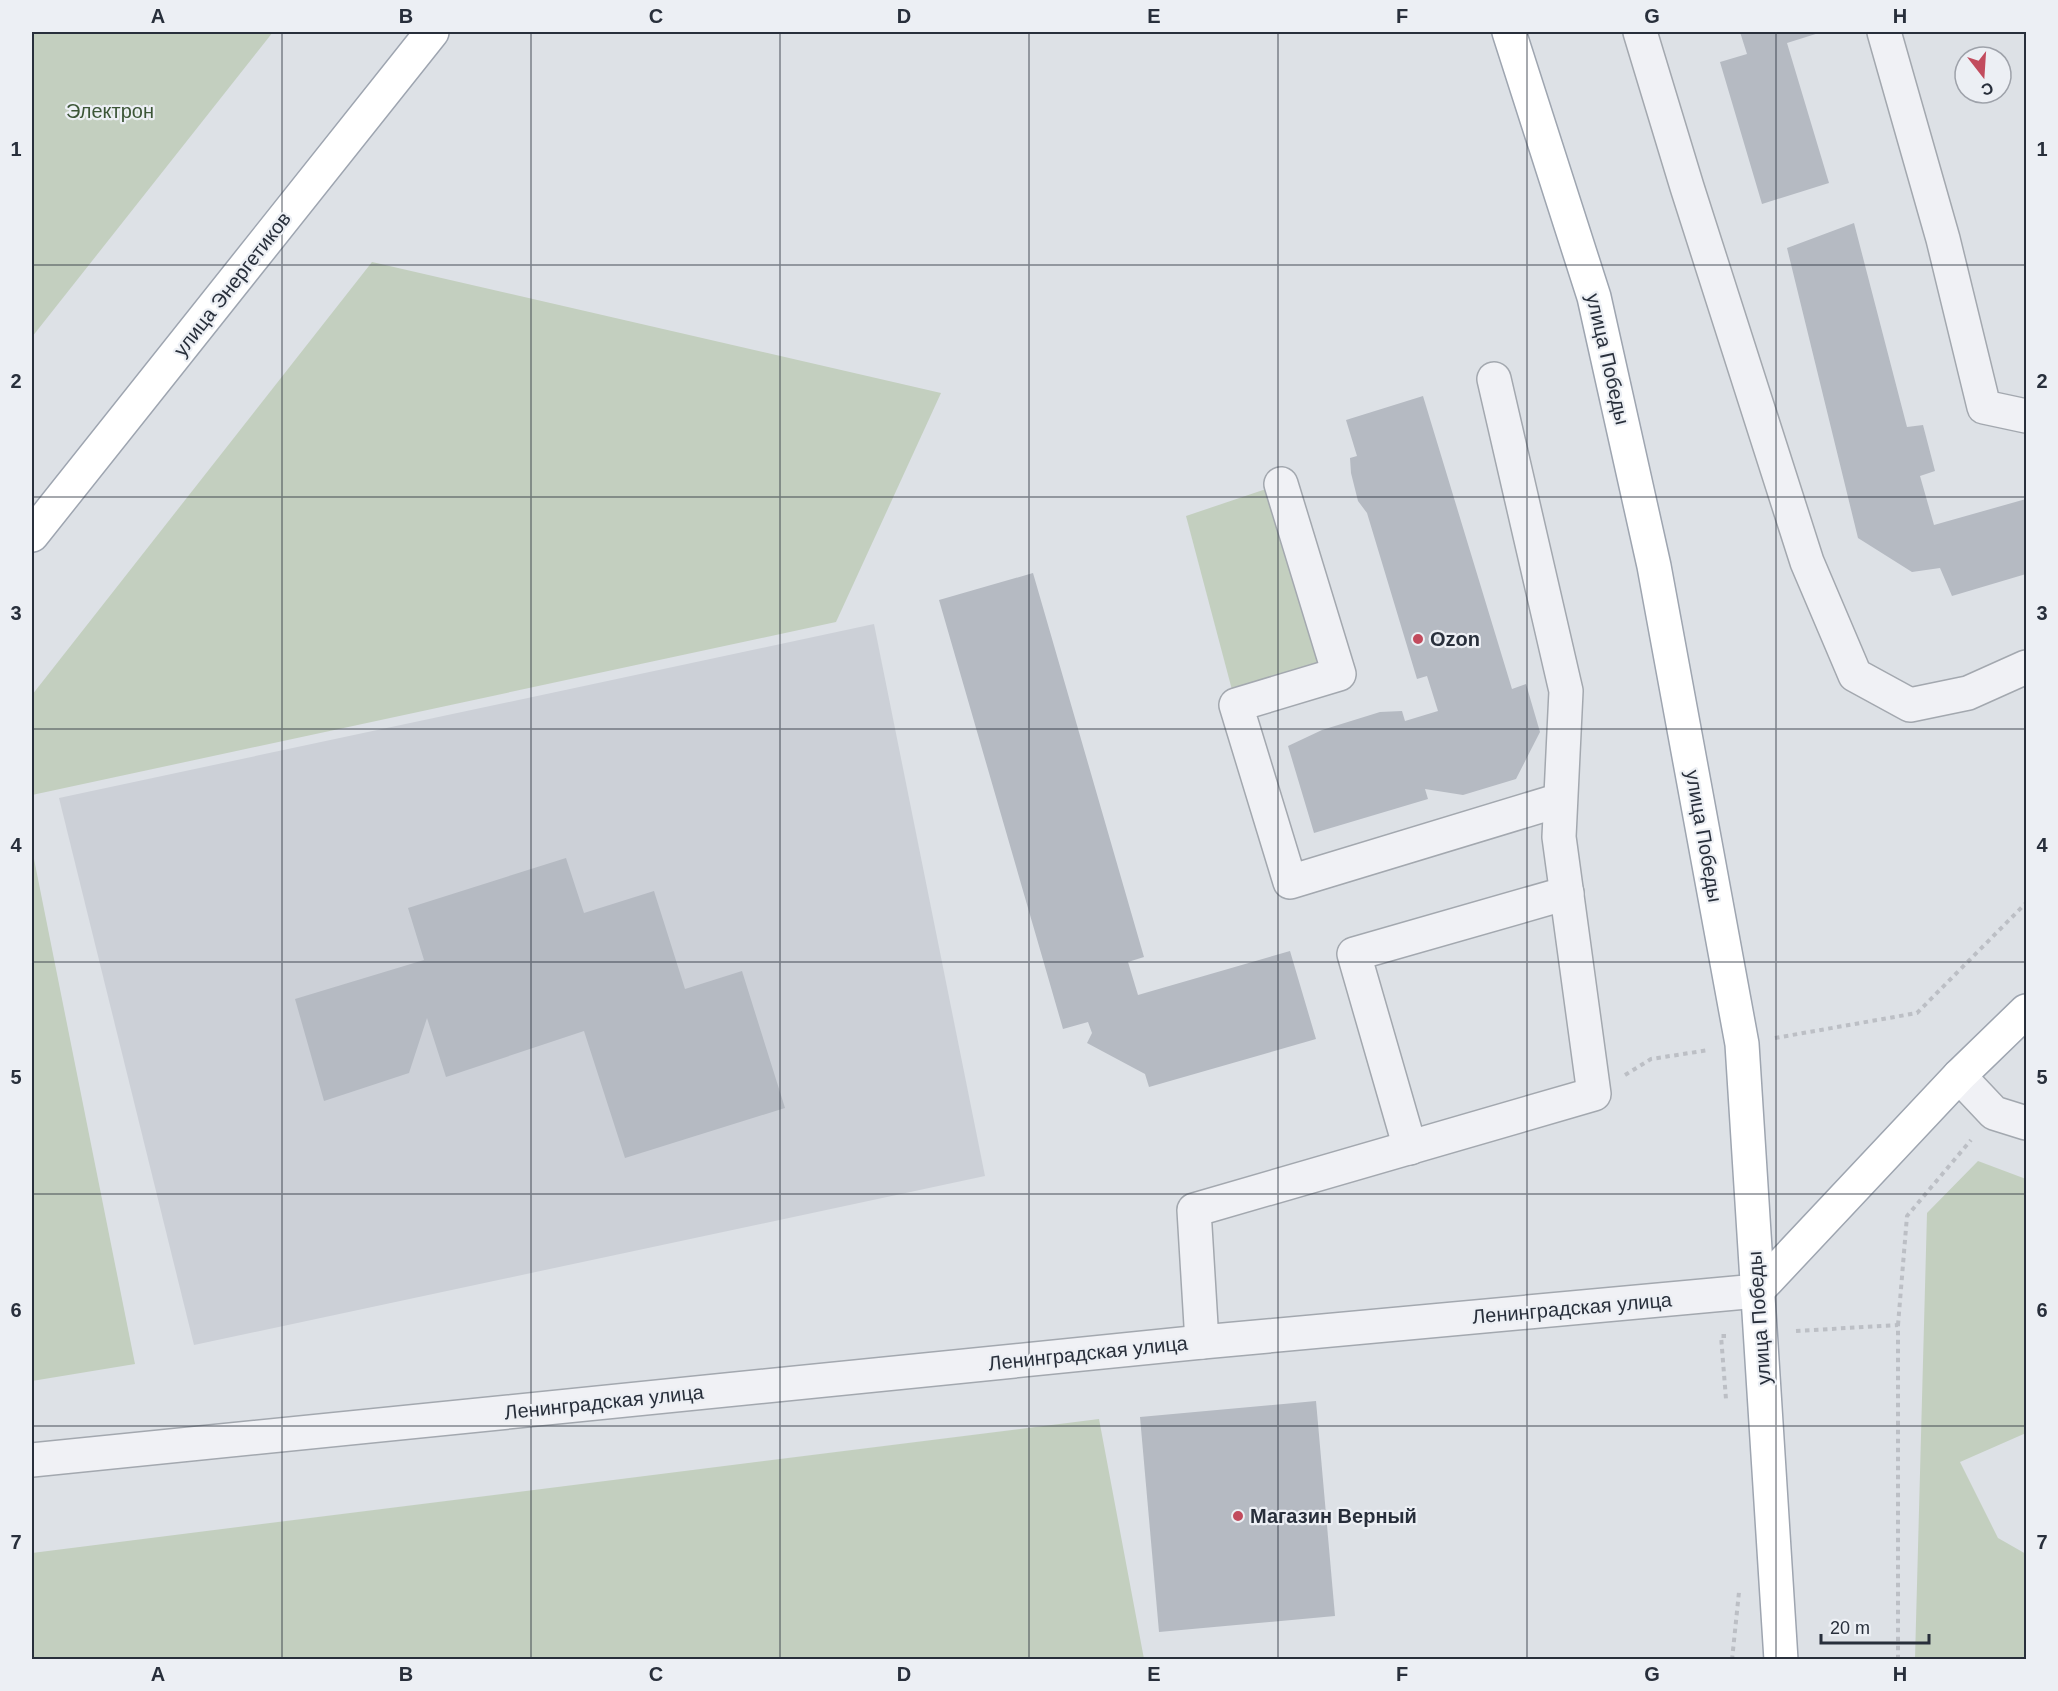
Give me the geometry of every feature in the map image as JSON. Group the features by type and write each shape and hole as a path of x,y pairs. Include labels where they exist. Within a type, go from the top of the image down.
{"main road":[{"name":"улица Энергетиков","path":"32,535 432,32"},
{"name":"улица Победы","path":"1509,32 1594,297 1654,566 1742,1044 1780,1659"},
{"path":"1757,1291 1959,1076 2026,1011"}],"street":[{"path":"1640,32 1687,188 1807,562 1855,675 1910,705 1968,693 2026,667"},
{"path":"1884,32 1943,239 1984,407 2026,416"},
{"path":"1202,1342 1194,1210 1594,1094 1559,837 1566,691 1494,379"},
{"path":"1281,484 1339,674 1236,705 1290,882 1560,800"},
{"path":"1410,1148 1354,954 1567,892"},
{"path":"1959,1076 1994,1113 2026,1123"},
{"name":"Ленинградская улица","path":"32,1460 1202,1342 1757,1291"}],"path":[{"path":"1594,1094 1651,1059 1917,1013 2026,903"},
{"path":"1898,1659 1898,1325 1907,1216 1994,1113"},
{"path":"1727,1407 1721,1336 1898,1325"},
{"path":"1732,1659 1740,1583"}],"shaded area":[{"path":"874,624 985,1176 194,1345 59,798"}],"green space":[{"name":"Электрон","path":"32,32 273,32 32,337"},
{"path":"372,262 941,393 836,622 32,795 32,695"},
{"path":"1281,484 1337,667 1236,705 1186,516"},
{"path":"32,849 135,1364 32,1381"},
{"path":"1978,1161 2026,1179 2026,1433 1960,1462 1998,1538 2026,1554 2026,1659 1915,1659 1927,1213"},
{"path":"1099,1419 1144,1659 32,1659 32,1553"}],"building":[{"path":"1740,32 1822,32 1787,43 1829,183 1762,204 1720,62 1747,54"},
{"path":"1854,223 1907,427 1923,425 1935,471 1920,476 1934,525 2026,499 2026,574 1952,596 1940,568 1912,572 1858,538 1787,248"},
{"path":"1423,396 1512,689 1526,684 1540,732 1516,779 1463,795 1425,789 1428,799 1314,833 1288,746 1322,730 1380,712 1402,711 1405,721 1438,711 1427,676 1417,679 1367,513 1358,501 1350,458 1357,456 1346,420"},
{"path":"1033,573 1144,957 1128,962 1138,995 1290,951 1316,1039 1149,1087 1145,1074 1087,1043 1092,1033 1088,1022 1063,1029 939,600"},
{"path":"566,858 584,913 654,891 685,989 742,971 785,1108 625,1158 584,1031 446,1077 427,1018 409,1073 324,1101 295,999 424,960 408,908"},
{"name":"Магазин Верный","path":"1316,1401 1335,1616 1159,1632 1140,1417"}],"place":[{"name":"Ozon","path":"1418,639"},
{"name":"Магазин Верный","path":"1238,1516"}]}
